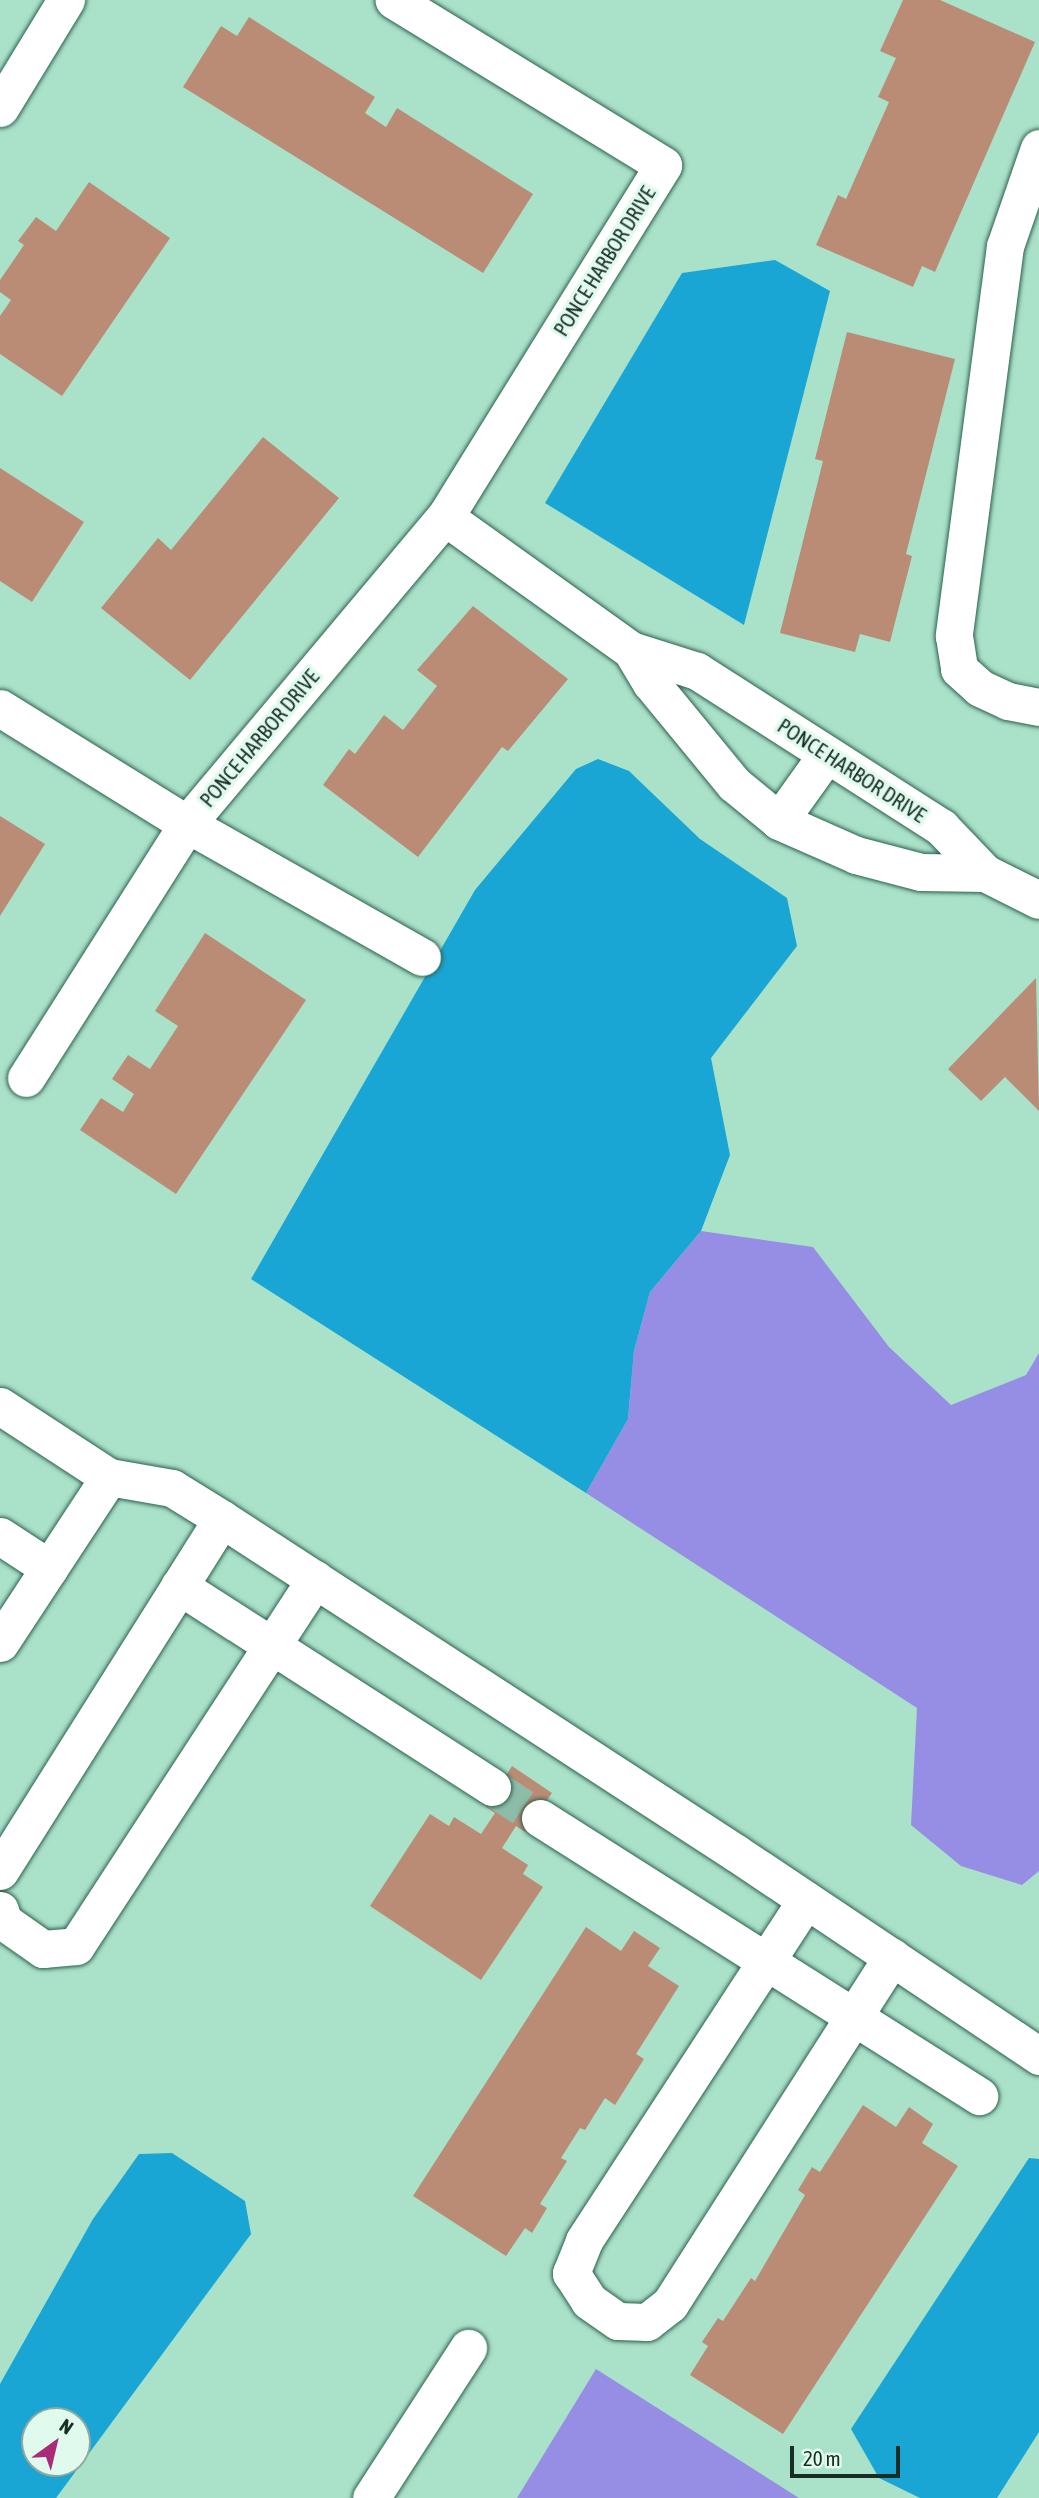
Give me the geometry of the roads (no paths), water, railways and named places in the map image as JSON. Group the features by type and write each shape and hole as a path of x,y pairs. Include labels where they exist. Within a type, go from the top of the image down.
{"street":[{"path":"0,108 66,0"},
{"name":"PONCE HARBOR DRIVE","path":"0,708 187,824 445,517 663,165 394,0"},
{"path":"1039,148 1006,246 954,636 959,669 980,688 1008,701 1039,707"},
{"name":"PONCE HARBOR DRIVE","path":"445,517 631,650 697,671 941,827 985,873 1039,900"},
{"name":"PONCE HARBOR DRIVE","path":"631,650 651,683 734,784 779,821 856,855 921,872 985,873"},
{"path":"779,821 827,754"},
{"path":"26,1078 187,824 360,925 422,957"},
{"path":"0,1406 109,1477 172,1488 222,1519 806,1900 1039,2056"},
{"path":"0,1643 109,1477"},
{"path":"0,1871 222,1519"},
{"path":"0,1536 49,1568"},
{"path":"0,1910 3,1921 43,1949 76,1946 315,1579"},
{"path":"179,1586 492,1787"},
{"path":"540,1818 979,2096"},
{"path":"806,1900 584,2241 571,2273 589,2301 618,2321 647,2322 670,2304 892,1957"},
{"path":"371,2498 468,2348"}],"water":[{"path":"775,260 830,291 744,625 545,503 682,273"},
{"path":"598,759 629,771 700,839 787,898 797,946 711,1058 730,1155 701,1231 650,1292 634,1351 628,1419 586,1493 251,1279 475,890 576,769"},
{"path":"172,2153 245,2201 251,2234 91,2451 91,2407 21,2407 21,2477 72,2477 56,2498 0,2498 0,2384 93,2219 139,2154"},
{"path":"1029,2158 1039,2159 1039,2432 997,2498 920,2498 879,2478 851,2429"}],"tunnel":[{"path":"492,1787 540,1818"}]}
